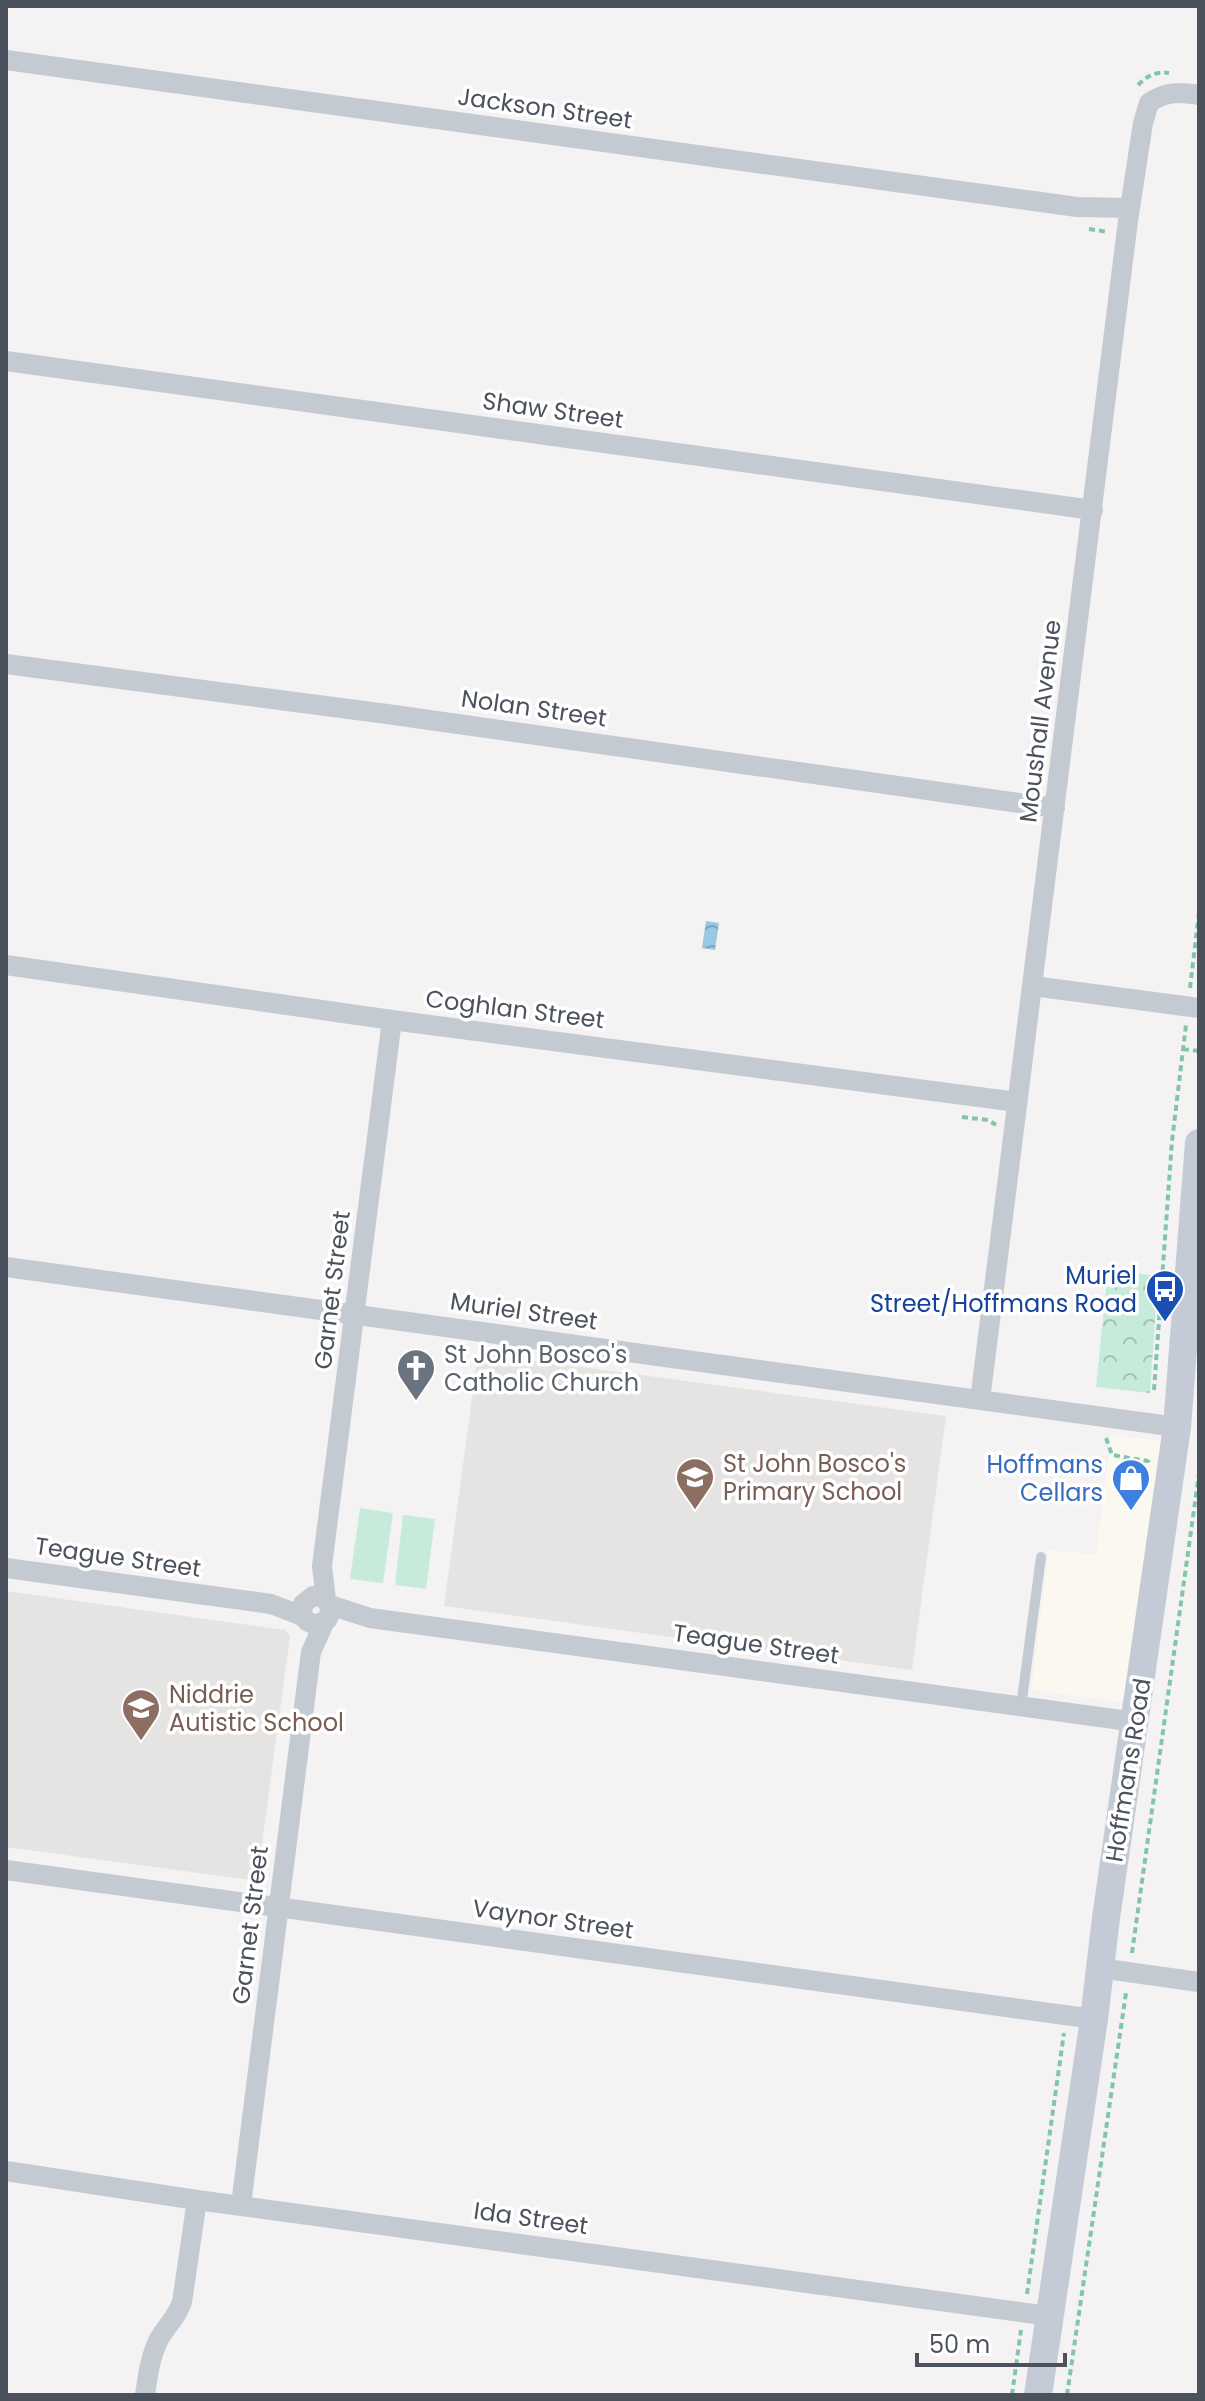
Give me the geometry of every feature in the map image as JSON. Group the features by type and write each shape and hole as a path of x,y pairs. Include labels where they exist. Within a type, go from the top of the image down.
{"main road":[{"name":"Hoffmans Road","path":"1038,2395 1037,2314 1080,2018 1099,1968 1177,1427 1199,1143"}],"street":[{"name":"Jackson Street","path":"6,60 1128,215"},
{"name":"Moushall Avenue","path":"980,1400 1128,215 1143,123 1149,103 1161,95 1177,92 1199,95"},
{"name":"Shaw Street","path":"6,361 1093,510"},
{"name":"Nolan Street","path":"6,664 1055,808"},
{"name":"Coghlan Street","path":"6,965 392,1020 1017,1102"},
{"path":"1033,986 1199,1008"},
{"name":"Garnet Street","path":"241,2205 392,1020"},
{"name":"Muriel Street","path":"6,1267 1177,1427"},
{"name":"Teague Street","path":"6,1568 1136,1722"},
{"name":"Vaynor Street","path":"6,1870 1080,2018"},
{"path":"1099,1968 1199,1982"},
{"name":"Ida Street","path":"6,2171 197,2200 1037,2314"},
{"path":"145,2395 151,2355 161,2335 178,2316 182,2302 197,2200"}],"lane":[{"path":"1021,1707 1041,1557"}],"path":[{"path":"1192,967 1199,968"},
{"path":"1183,1049 1199,1051"},
{"path":"956,1116 988,1120 997,1126"},
{"path":"1067,2395 1199,1474"},
{"path":"1012,2395 1037,2314 1080,2018"}],"shaded area":[{"name":"St John Bosco's Primary School","path":"478,1353 946,1416 912,1670 444,1606"},
{"path":"1111,1435 1162,1441 1129,1703 1031,1690 1049,1550 1096,1555"},
{"name":"Niddrie Autistic School","path":"6,1591 285,1630 290,1636 257,1881 6,1847"}],"green space":[{"path":"1108,1269 1158,1276 1150,1393 1096,1387"},
{"path":"360,1508 393,1513 383,1583 350,1579"},
{"path":"403,1515 435,1519 426,1589 395,1585"}],"water":[{"path":"706,921 719,923 715,950 702,948"}],"place":[{"name":"Muriel Street/Hoffmans Road","path":"1165,1323"},
{"name":"St John Bosco's Catholic Church","path":"416,1402"},
{"name":"St John Bosco's Primary School","path":"695,1511"},
{"name":"Hoffmans Cellars","path":"1131,1512"},
{"name":"Niddrie Autistic School","path":"141,1742"}]}
